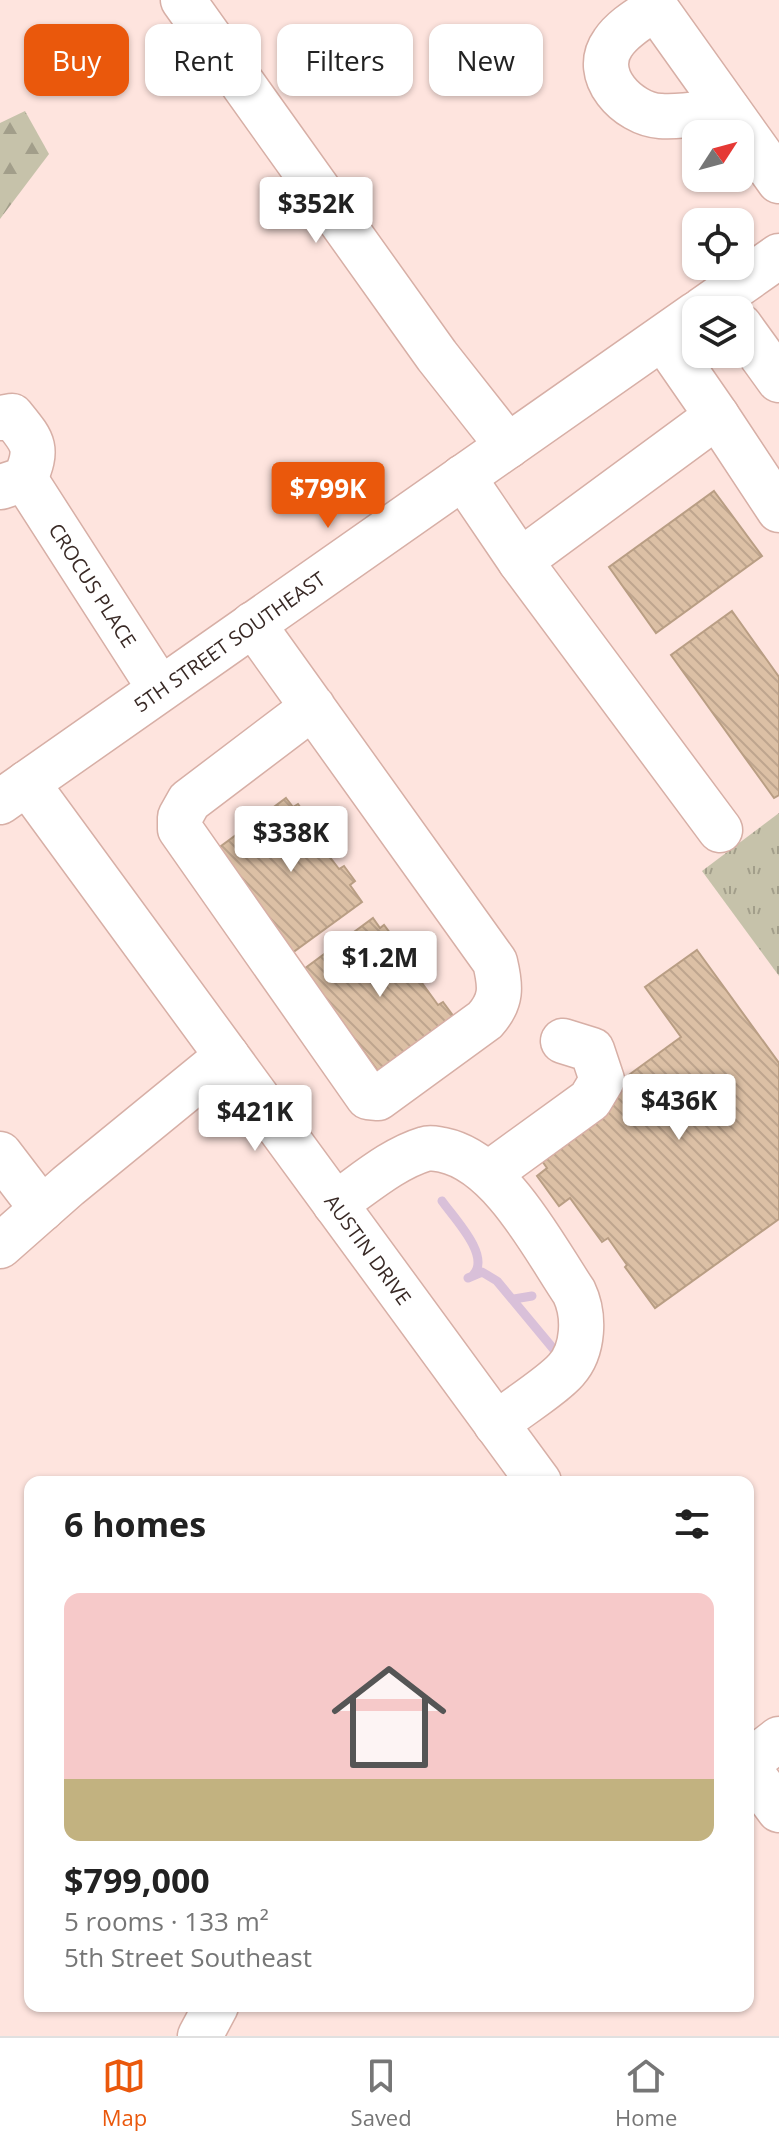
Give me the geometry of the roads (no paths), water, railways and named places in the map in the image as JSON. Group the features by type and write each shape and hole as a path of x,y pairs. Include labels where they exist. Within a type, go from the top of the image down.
{"street":[{"path":"183,0 437,356 508,446"},
{"path":"728,110 661,116 640,112 622,98 609,81 605,64 612,44 653,4 728,110 766,137 779,181"},
{"name":"5TH STREET SOUTHEAST","path":"732,296 779,256"},
{"name":"5TH STREET SOUTHEAST","path":"14,793 508,446 682,333"},
{"path":"754,357 779,380"},
{"path":"713,368 717,416 779,510"},
{"name":"CROCUS PLACE","path":"0,418 12,416 30,438 34,458 13,483 160,689"},
{"path":"520,561 717,416"},
{"path":"463,477 520,561 720,830"},
{"path":"253,624 313,707 495,962 501,987 497,1007 485,1020 378,1098 368,1097 180,829 180,817 189,801 313,707"},
{"name":"AUSTIN DRIVE","path":"14,793 227,1056 535,1476"},
{"path":"488,1174 590,1100 602,1080 592,1050 563,1041"},
{"path":"0,1246 227,1056"},
{"path":"335,1204 407,1156 429,1148 453,1153 478,1165 504,1189 581,1306 578,1346 567,1369 496,1424"},
{"path":"0,1154 42,1209"},
{"path":"754,1760 779,1739"},
{"path":"754,1774 779,1810"}],"waterway":[{"path":"442,1201 474,1247 478,1266 474,1274"},
{"path":"468,1278 482,1272 497,1281 556,1352"},
{"path":"514,1299 532,1296"}]}
